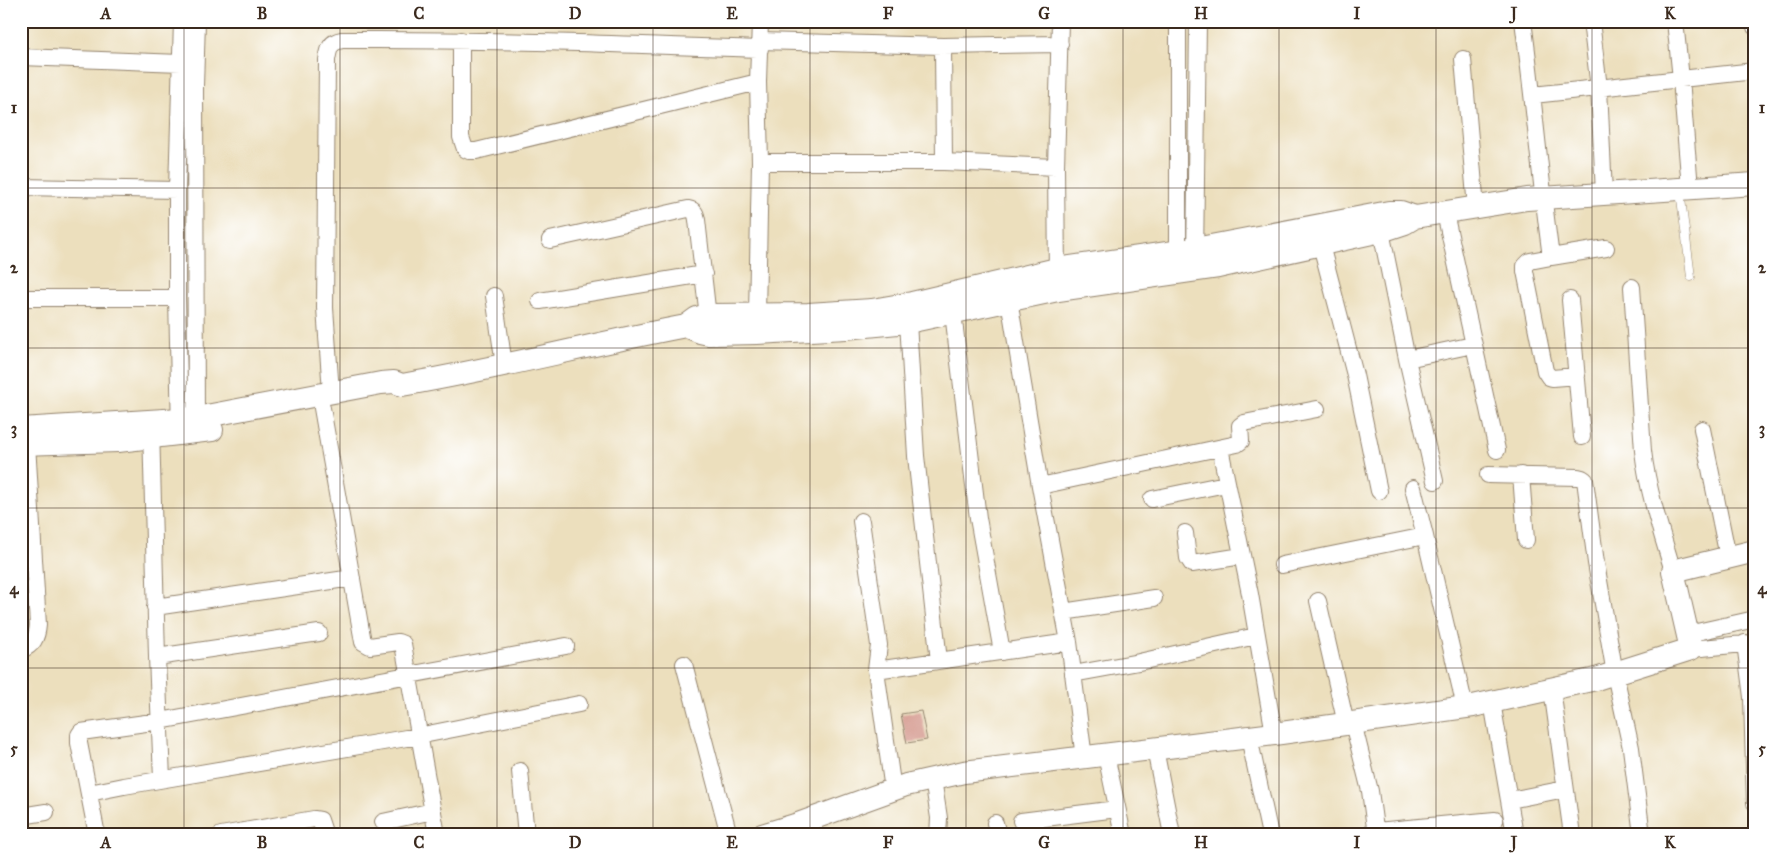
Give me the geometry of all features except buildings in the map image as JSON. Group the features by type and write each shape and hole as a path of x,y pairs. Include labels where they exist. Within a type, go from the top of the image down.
{"street":[{"path":"182,21 177,190 177,298 188,426"},
{"path":"188,426 197,21"},
{"path":"757,315 760,21"},
{"path":"1058,279 1056,167 1060,21"},
{"path":"1178,21 1187,261"},
{"path":"1187,261 1198,21"},
{"path":"1523,21 1551,257"},
{"path":"1591,21 1598,88 1604,194"},
{"path":"1675,21 1681,79 1685,188"},
{"path":"1754,21 1755,27"},
{"path":"437,835 403,646 401,642 370,646 363,642 327,400 325,308 326,132 327,60 330,46 334,41 342,40 760,45 943,46 1060,44"},
{"path":"462,40 462,137 465,149 470,151 653,109 758,82"},
{"path":"943,46 944,162"},
{"path":"21,56 181,63"},
{"path":"1464,59 1476,208"},
{"path":"1533,95 1755,71"},
{"path":"760,162 944,162 1056,167"},
{"path":"1187,261 1389,212 1401,212 1415,216 1543,198 1755,184"},
{"path":"21,187 177,190"},
{"path":"550,240 692,210 696,216 704,274 708,324"},
{"path":"1445,213 1497,450"},
{"path":"845,320 912,303 1058,279 1321,245 1381,231 1399,225 1415,216"},
{"path":"1381,231 1407,359 1435,481"},
{"path":"1321,245 1355,375 1379,491"},
{"path":"1577,376 1552,378 1545,371 1525,266 1530,261 1606,248"},
{"path":"540,301 704,274"},
{"path":"708,324 845,320 908,322 1009,300 1058,279"},
{"path":"1632,287 1645,467 1652,500 1673,570 1689,642"},
{"path":"494,296 504,365"},
{"path":"21,298 177,298"},
{"path":"1009,300 1040,486 1069,642 1084,758"},
{"path":"1570,300 1582,437"},
{"path":"953,313 978,518 1002,652"},
{"path":"21,650 30,646 36,639 38,625 23,439 188,426 327,400 388,382 402,385 463,375 578,348 686,326 700,332 708,324 757,315 809,322"},
{"path":"908,322 916,456 939,661"},
{"path":"1407,359 1473,345"},
{"path":"1040,486 1237,444 1242,442 1240,426 1244,423 1317,409"},
{"path":"1702,429 1728,557"},
{"path":"151,430 155,607 162,780"},
{"path":"1220,448 1250,594 1274,734"},
{"path":"1521,475 1526,540"},
{"path":"1488,476 1578,477 1585,480 1596,563 1615,674 1631,748 1642,835"},
{"path":"1152,499 1226,484"},
{"path":"1413,488 1465,707"},
{"path":"861,521 879,645 876,670 893,790"},
{"path":"1185,533 1188,558 1192,564 1242,556"},
{"path":"1282,565 1425,536"},
{"path":"1673,570 1755,551"},
{"path":"155,607 352,578"},
{"path":"1063,612 1154,598"},
{"path":"1318,601 1349,723 1370,791 1376,833 1495,820"},
{"path":"762,835 893,790 964,772 1274,734 1465,707 1552,689 1615,674 1689,642 1755,619"},
{"path":"157,658 320,633"},
{"path":"1074,674 1139,662 1256,636"},
{"path":"876,670 1069,642"},
{"path":"1689,642 1750,643 1750,672 1754,719 1755,803"},
{"path":"97,835 79,742 81,732 160,721 566,646"},
{"path":"684,664 729,835"},
{"path":"1552,689 1572,835"},
{"path":"1492,702 1515,835"},
{"path":"89,794 418,736 579,704"},
{"path":"1249,737 1270,835"},
{"path":"1155,749 1172,835"},
{"path":"1106,755 1123,835"},
{"path":"520,771 526,835"},
{"path":"933,779 939,818 938,835"},
{"path":"1510,800 1565,789"},
{"path":"1021,821 1117,809"},
{"path":"383,822 433,811"},
{"path":"21,816 46,812"},
{"path":"221,835 317,819 322,822 325,835"}],"lane":[{"path":"1685,188 1691,277"}]}
